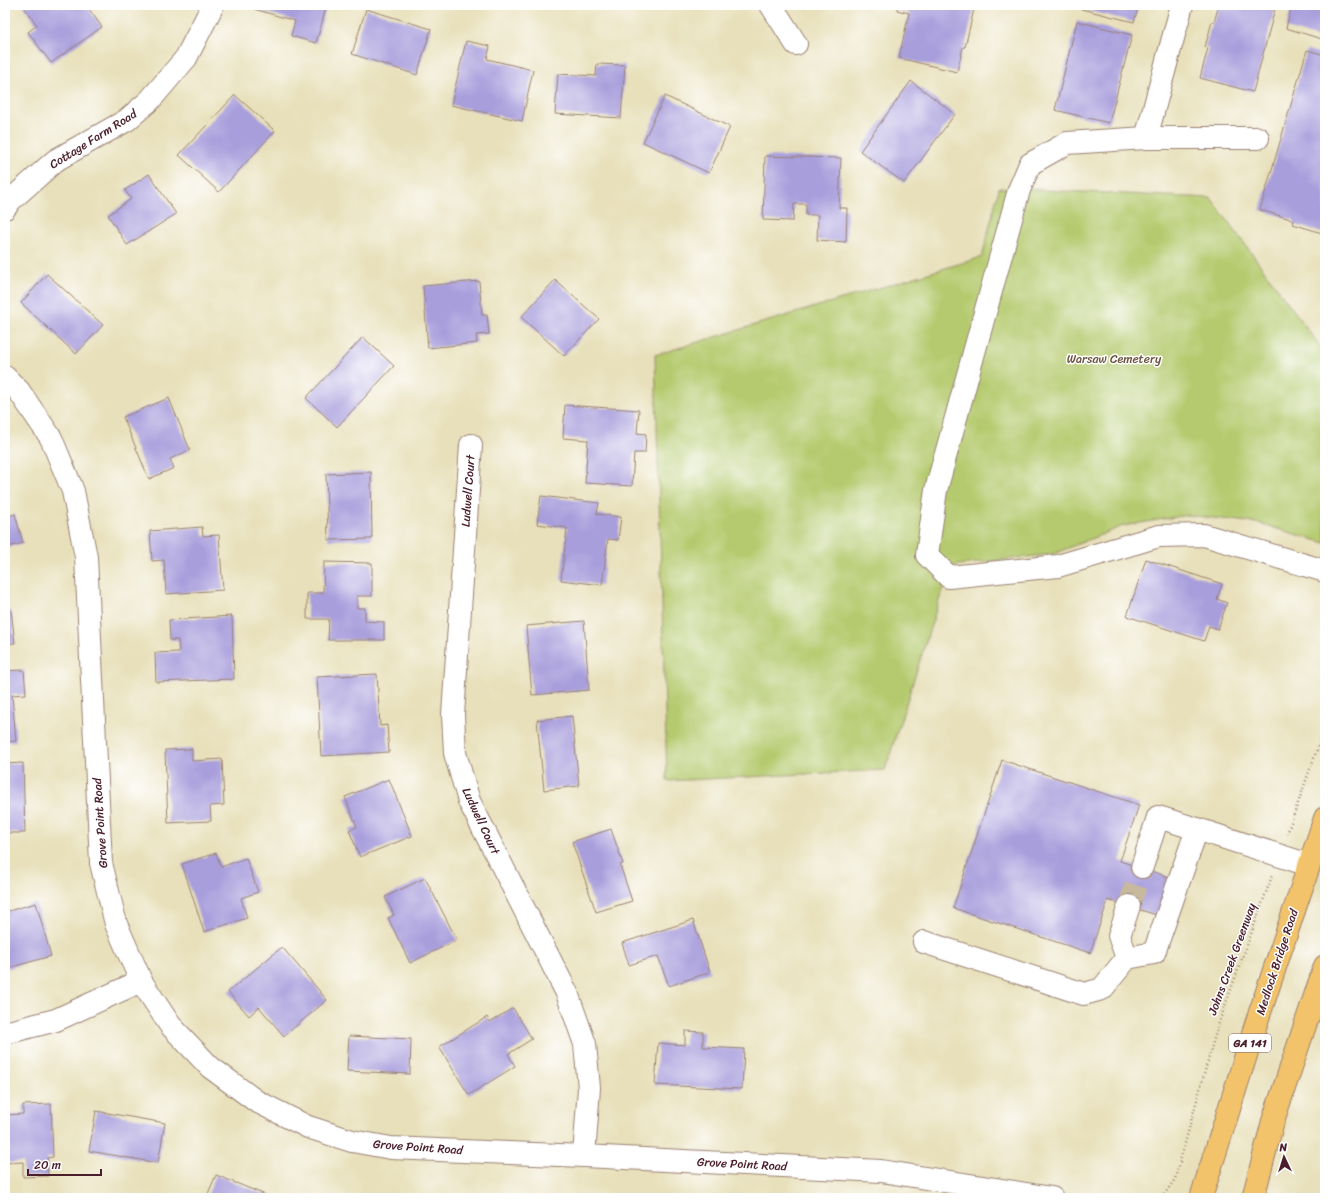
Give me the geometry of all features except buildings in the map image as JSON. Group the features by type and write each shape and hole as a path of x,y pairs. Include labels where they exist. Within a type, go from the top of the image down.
{"highway":[{"name":"Medlock Bridge Road","path":"1201,1198 1325,818"},
{"path":"1252,1198 1273,1121 1325,966"}],"street":[{"name":"Cottage Farm Road","path":"5,208 56,160 127,120 150,100 186,58 213,5"},
{"path":"771,5 796,44"},
{"path":"1146,138 1182,5"},
{"path":"1258,138 1146,138 1067,143 1030,164 1019,190 936,490 927,555 949,577 1058,566 1159,536 1204,535 1325,571"},
{"name":"Grove Point Road","path":"5,377 19,391 51,438 73,491 86,557 101,863 116,924 141,982 170,1025 210,1067 256,1101 308,1127 352,1141 391,1148 881,1171 1052,1198"},
{"name":"Ludwell Court","path":"471,445 452,715 454,753 469,801 567,993 580,1027 585,1044 589,1088 584,1156"},
{"path":"1142,867 1158,817 1309,865"},
{"path":"924,942 1084,994 1102,988 1127,958 1154,953 1197,829"},
{"path":"1127,958 1119,936 1129,906"},
{"path":"5,1033 56,1020 141,982"},
{"name":"Grove Point Road","path":"957,1184 996,1198"}],"path":[{"name":"Johns Creek Greenway","path":"1162,1198 1175,1179 1217,1028 1325,727"}],"green space":[{"name":"Warsaw Cemetery","path":"999,188 1211,198 1325,353 1325,543 1258,523 1187,515 1123,526 1053,554 950,566 885,770 667,781 655,355 982,257"}],"tunnel":[{"path":"1129,906 1142,867"}]}
